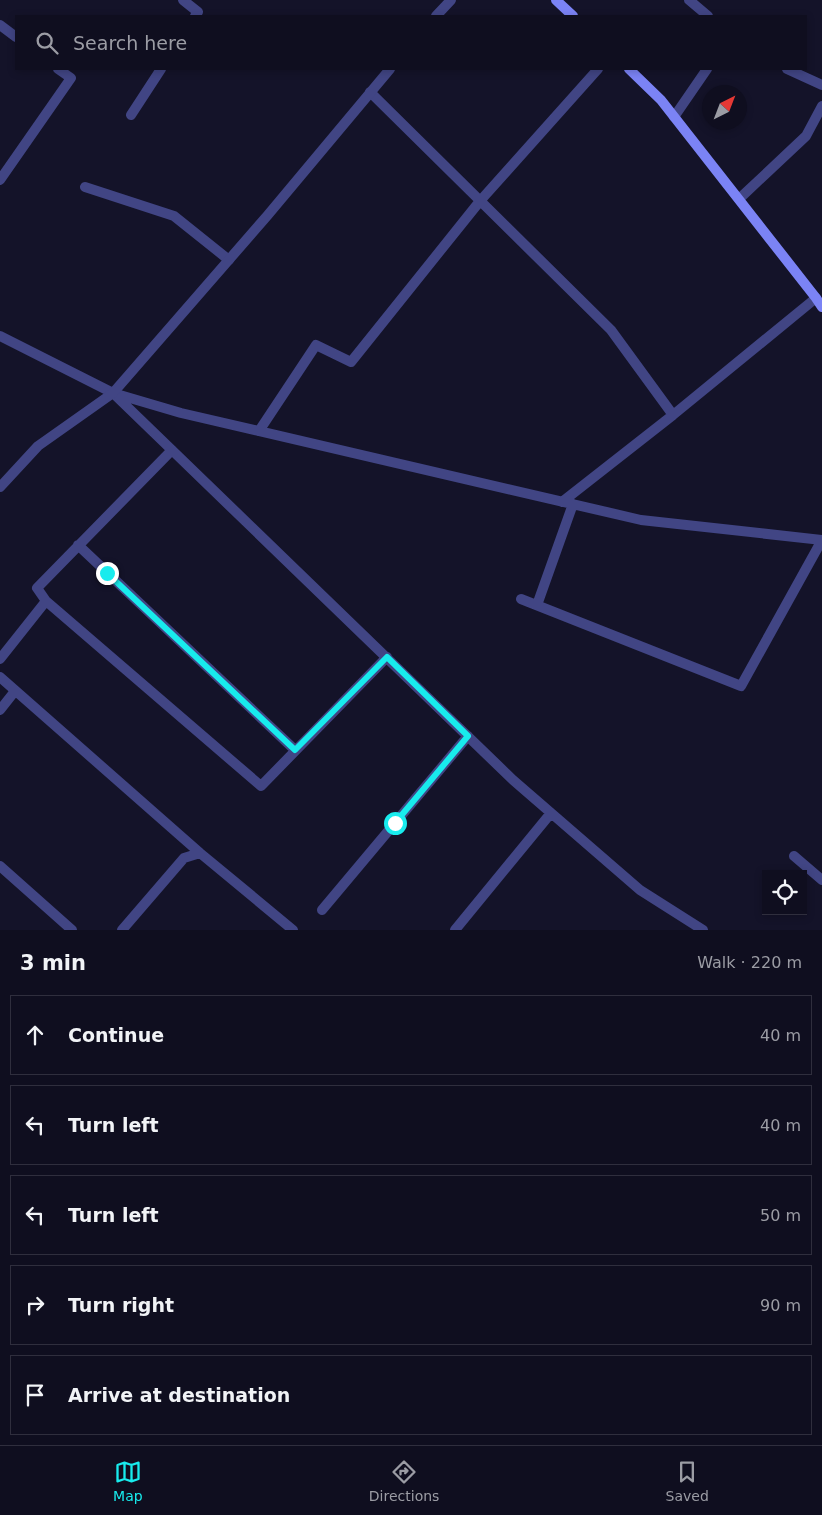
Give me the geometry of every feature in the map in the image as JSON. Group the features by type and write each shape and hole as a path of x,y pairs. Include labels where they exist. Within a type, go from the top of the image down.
{"main road":[{"path":"556,0 572,15"},
{"path":"630,70 661,100 822,307"}],"street":[{"path":"184,0 198,12 196,15"},
{"path":"437,15 450,0"},
{"path":"688,0 707,15"},
{"path":"0,25 15,36"},
{"path":"0,180 71,78 59,70"},
{"path":"131,116 160,70"},
{"path":"0,487 38,446 112,393 229,260 389,70"},
{"path":"259,431 316,345 351,362 480,201 597,70"},
{"path":"674,117 706,70"},
{"path":"789,70 822,85"},
{"path":"370,92 611,330 673,415"},
{"path":"739,199 806,136 822,106"},
{"path":"86,187 174,216 229,260"},
{"path":"562,502 673,415 816,298"},
{"path":"0,336 112,393 181,413 640,520 822,540 741,686 521,599"},
{"path":"112,393 513,780 640,890 703,930"},
{"path":"172,450 37,588 46,600 260,786 387,657"},
{"path":"537,606 573,504"},
{"path":"78,546 295,750"},
{"path":"0,659 46,600"},
{"path":"0,677 200,853 293,930"},
{"path":"0,710 16,690"},
{"path":"322,910 468,736"},
{"path":"455,930 551,813"},
{"path":"122,930 184,858 200,853"},
{"path":"794,856 822,880"},
{"path":"0,866 72,930"}],"route":[{"path":"107,573 295,750 387,657 468,736 395,823"}]}
